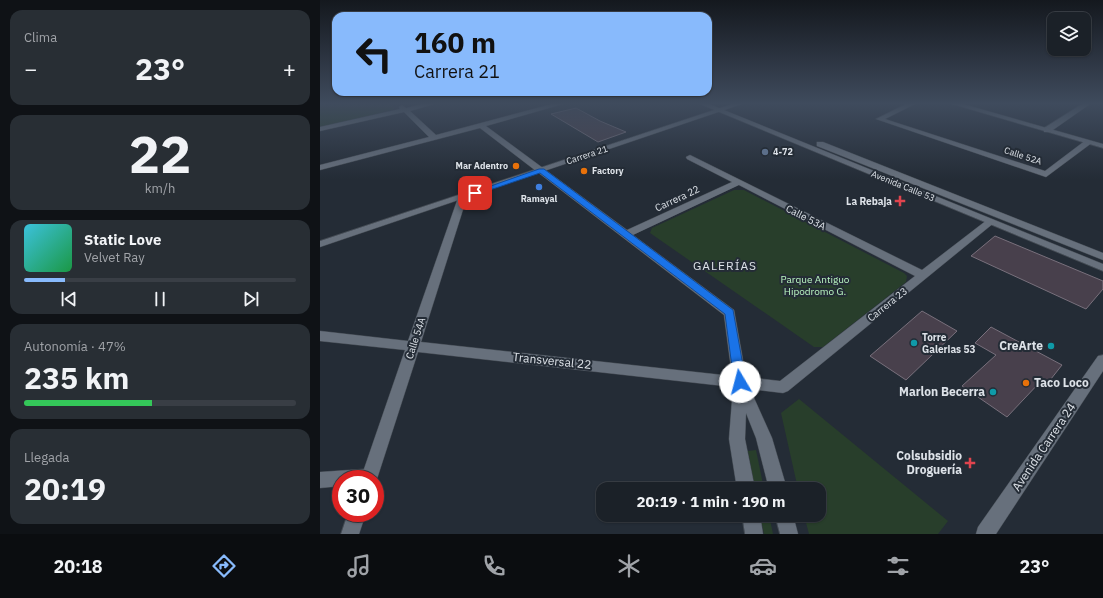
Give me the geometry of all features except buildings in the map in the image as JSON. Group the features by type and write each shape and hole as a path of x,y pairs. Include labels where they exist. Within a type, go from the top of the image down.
{"street":[{"path":"426,129 435,138"},
{"path":"320,168 467,129"},
{"path":"486,129 730,313 740,382 737,439 745,482"},
{"name":"Carrera 21","path":"320,244 659,129"},
{"name":"Avenida Calle 53","path":"769,129 1103,268"},
{"name":"Avenida Calle 53","path":"782,129 1103,257"},
{"name":"Calle 52A","path":"910,129 1046,174 1089,142"},
{"path":"1043,129 1103,146"},
{"name":"Calle 53A","path":"690,157 923,275"},
{"name":"Carrera 22","path":"626,234 738,182"},
{"name":"Calle 54A","path":"371,470 462,197"},
{"name":"Carrera 23","path":"784,387 990,222"},
{"name":"Transversal 22","path":"320,336 784,387"},
{"name":"Avenida Carrera 24","path":"985,534 1103,360"},
{"path":"740,382 764,438 776,482"},
{"path":"320,480 332,479"},
{"path":"350,534 354,522"},
{"path":"752,522 754,534"},
{"path":"786,522 789,534"}],"green space":[{"name":"Parque Antiguo Hipodromo G.","path":"734,190 744,190 904,273 907,276 906,282 823,347 814,347 650,233 652,228"},
{"path":"799,399 948,521 938,534 809,534 806,522 826,522 826,482 796,482 781,413"},
{"path":"756,450 763,482 754,482 748,451"},
{"path":"761,522 770,522 773,534 764,534"}],"place":[{"name":"4-72","path":"765,152"},
{"name":"Mar Adentro","path":"516,166"},
{"name":"Factory","path":"584,171"},
{"name":"Ramayal","path":"539,187"},
{"name":"La Rebaja","path":"900,201"},
{"name":"Torre Galerias 53","path":"914,343"},
{"name":"CreArte","path":"1051,346"},
{"name":"Taco Loco","path":"1026,383"},
{"name":"Marlon Becerra","path":"993,392"},
{"name":"Colsubsidio Droguería","path":"970,463"}],"district":[{"name":"GALERÍAS","path":"725,266"}],"route":[{"path":"475,193 541,170 730,313 740,382"}]}
